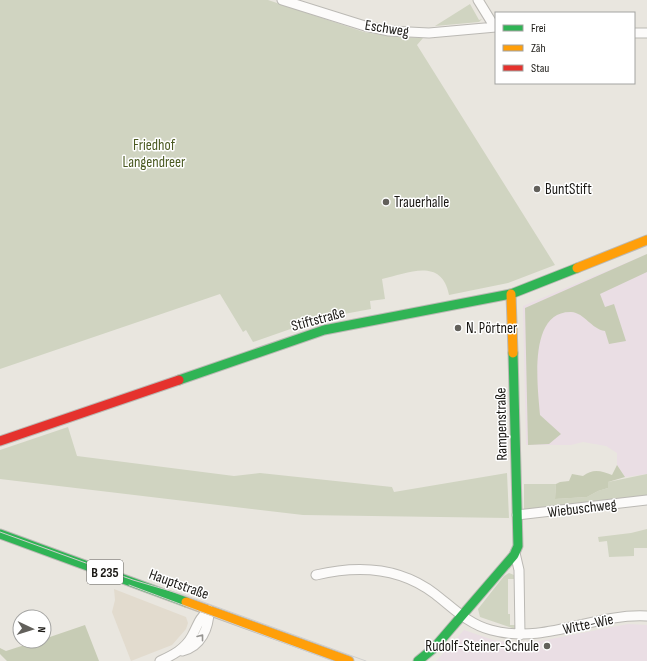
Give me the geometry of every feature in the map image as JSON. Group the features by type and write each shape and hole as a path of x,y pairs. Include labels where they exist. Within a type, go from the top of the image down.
{"street":[{"name":"Eschweg","path":"282,0 365,26 389,31 429,33 495,27"},
{"path":"478,0 495,27"},
{"path":"635,33 647,33"},
{"name":"Stiftstraße","path":"0,440 324,330 512,294 647,240"},
{"name":"Rampenstraße","path":"512,294 518,546 515,553 519,570 520,635"},
{"name":"Wiebuschweg","path":"517,515 647,500"},
{"name":"Hauptstraße","path":"0,534 349,661"},
{"path":"418,661 434,648 515,553"},
{"name":"Witte-Wie","path":"316,575 348,569 375,569 392,573 407,578 428,590 461,616 480,627 520,635 555,631 625,616 647,616"},
{"path":"160,661 177,652 191,637 199,619 209,610"}],"shaded area":[{"path":"647,254 647,474 625,477 617,465 617,453 606,446 583,442 571,445 526,445 523,306"},
{"path":"114,589 186,617 188,623 186,629 172,645 131,661 112,612 115,600"},
{"name":"Rudolf-Steiner-Schule","path":"628,624 647,625 647,661 436,661 464,630 493,640 509,642 541,641"}],"green space":[{"name":"Friedhof Langendreer","path":"0,0 268,0 364,32 390,36 423,38 417,45 555,265 508,283 449,295 445,283 439,276 432,272 423,270 413,271 382,279 385,299 370,301 371,309 322,318 253,342 246,330 243,332 220,294 0,369"},
{"path":"470,4 479,20 482,19 479,22 435,26"},
{"path":"647,254 647,272 600,294 605,307 614,304 626,341 609,344 605,331 600,330 576,313 571,312 557,315 547,324 541,337 538,353 537,371 540,415 561,434 549,444 528,445 525,308"},
{"path":"68,427 77,456 234,476 260,473 392,487 394,492 507,473 509,518 303,515 0,479 0,450"},
{"path":"617,465 625,477 608,482 608,488 587,497 555,499 556,484 569,481 572,474 583,476 590,472 598,471 612,475"},
{"path":"647,474 647,496 526,510 524,509 524,484 556,484 555,499 587,497 608,488 608,482"},
{"path":"647,529 647,548 634,548 634,556 609,557 607,541 599,542 598,537 631,533"},
{"path":"509,573 514,575 514,579 508,579 508,614 510,614 510,625 515,625 515,629 480,617 478,609 504,576"},
{"path":"85,625 99,661 7,661 0,654 0,648 6,651 12,649 52,649 52,636"}],"tram line":[{"path":"0,532 133,580 184,595 366,661"},
{"path":"129,585 333,661"}],"traffic: fast":[{"path":"179,380 324,330 511,294 577,268"},
{"path":"418,661 434,648 514,555 518,546 513,353"},
{"path":"0,534 186,602"}],"traffic: slow":[{"path":"577,268 647,240"},
{"path":"511,294 513,353"},
{"path":"186,602 349,661"}],"traffic: jam":[{"path":"0,441 179,380"}],"place":[{"name":"BuntStift","path":"537,189"},
{"name":"Trauerhalle","path":"386,202"},
{"name":"N. Pörtner","path":"458,328"},
{"name":"Rudolf-Steiner-Schule","path":"547,646"}]}
